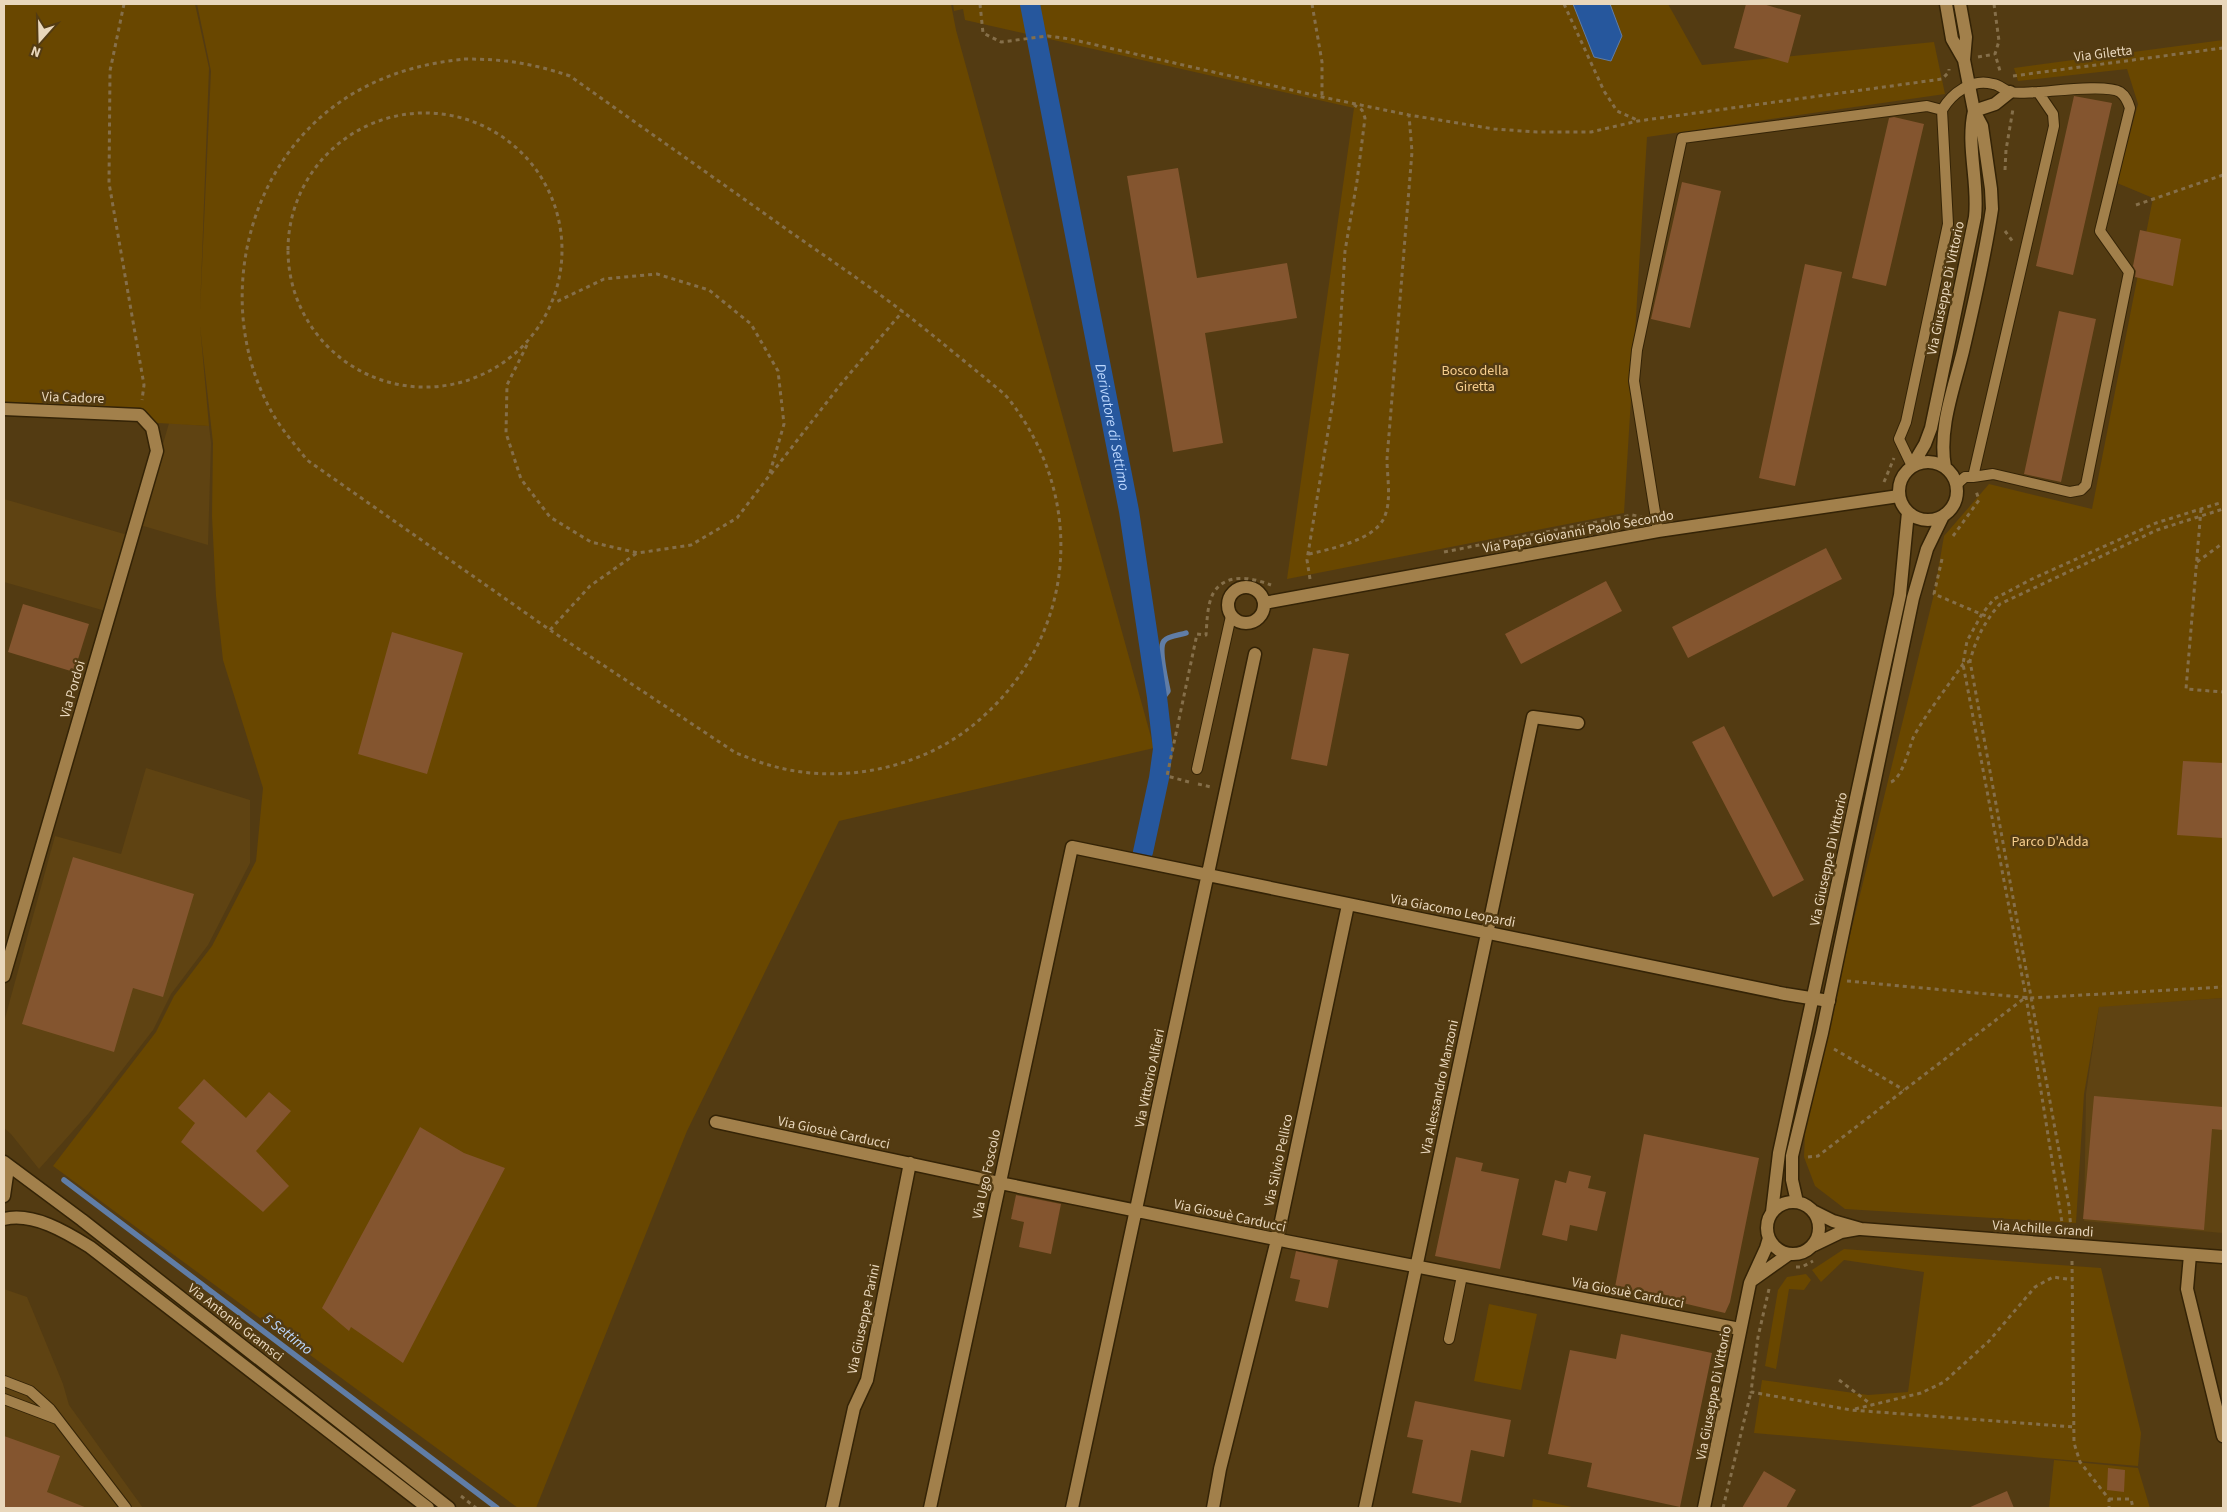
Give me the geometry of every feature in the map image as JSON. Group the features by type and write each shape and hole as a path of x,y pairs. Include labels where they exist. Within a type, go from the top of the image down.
{"street":[{"name":"Via Giuseppe Di Vittorio","path":"1945,467 1943,455 1944,431 1969,326 1992,209 1982,126 1974,111 1964,60 1952,39 1946,4"},
{"name":"Via Giuseppe Di Vittorio","path":"1960,4 1966,37 1964,60"},
{"path":"1974,111 1995,104 2010,92"},
{"name":"Via Giuseppe Di Vittorio","path":"1912,466 1925,444 1930,428 1975,218 1976,200 1970,128 1974,111"},
{"name":"Via Cadore","path":"4,410 140,415"},
{"name":"Via Pordoi","path":"4,976 157,451 152,428 140,415"},
{"path":"1797,1202 1792,1180 1792,1156 1829,1001 1876,783 1913,598 1927,549 1943,516 1954,503 1956,485 1950,472 1945,467 1926,462 1912,466 1901,478 1899,496 1903,506 1908,512 1921,519 1933,519 1943,516"},
{"name":"Via Papa Giovanni Paolo Secondo","path":"1264,603 1658,532 1899,496"},
{"name":"Via Giuseppe Di Vittorio","path":"1772,1212 1779,1153 1900,595 1908,512"},
{"path":"1248,586 1256,589 1264,603 1263,611 1258,618 1250,622 1237,621 1231,616 1227,604 1230,595 1239,587 1248,586"},
{"name":"Via Vittorio Alfieri","path":"1072,1508 1256,654"},
{"name":"Via Alessandro Manzoni","path":"1365,1508 1533,717 1578,723"},
{"name":"Via Giacomo Leopardi","path":"1072,847 1348,905 1829,1001"},
{"name":"Via Ugo Foscolo","path":"930,1508 1072,847"},
{"name":"Via Silvio Pellico","path":"1213,1508 1220,1469 1277,1240 1348,905"},
{"name":"Via Giosuè Carducci","path":"716,1122 1277,1240 1740,1329"},
{"path":"4,1162 7,1175 4,1196"},
{"name":"Via Antonio Gramsci","path":"4,1162 82,1220 449,1508"},
{"name":"Via Giuseppe Parini","path":"832,1508 854,1408 867,1380 910,1163"},
{"path":"1750,1283 1792,1260 1814,1245 1820,1228 1818,1218 1813,1211 1797,1202 1779,1206 1772,1212 1766,1229 1768,1238 1780,1252 1792,1260"},
{"name":"Via Achille Grandi","path":"1813,1211 1832,1220 1861,1229 2223,1257"},
{"path":"4,1219 31,1220 54,1227 90,1247 428,1508"},
{"name":"Via Achille Grandi","path":"1814,1245 1841,1232 1861,1229"},
{"name":"Via Giuseppe Di Vittorio","path":"1704,1508 1750,1283 1766,1248 1768,1238"},
{"path":"2190,1255 2187,1290 2223,1436"}],"lane":[{"path":"1912,466 1899,439 1906,422 1948,224 1942,110 1954,94 1970,86 1986,82 2010,92 2105,88 2119,92 2126,98 2130,108 2100,231 2128,272 2086,486 2081,490 2070,492 1993,474 1964,477 1956,485"},
{"path":"1973,477 2054,126 2053,114 2038,92"},
{"path":"1658,532 1634,380 1637,350 1682,138 1927,106 1942,110"},
{"path":"1197,769 1231,616"},
{"path":"1449,1339 1462,1276"},
{"path":"4,1381 30,1391 58,1419 126,1508"},
{"path":"4,1399 58,1419"}],"path":[{"path":"124,4 110,71 109,183 144,385 140,415"},
{"path":"980,4 984,33 1001,42 1048,36 1070,39 1409,115 1494,129 1537,132 1591,132 1638,121 1942,79 1949,72 1949,62"},
{"path":"1312,4 1322,62 1322,97"},
{"path":"1564,4 1604,91 1617,111 1638,121"},
{"name":"Via Giletta","path":"1986,82 2005,77 2223,48"},
{"path":"464,58 500,59 536,65 570,76 904,311 1009,398 1030,428 1046,460 1057,495 1061,531 1061,567 1054,603 1045,629 1025,669 1003,698 977,723 938,748 914,759 879,769 843,774 806,772 771,766 736,753 550,630 307,460 284,432 266,401 252,368 244,333 241,297 244,261 249,235 264,193 282,161 305,134 331,109 369,85 394,74 428,63 464,58"},
{"path":"1310,579 1307,560 1333,400 1339,349 1345,251 1365,118 1362,110 1351,102"},
{"path":"528,344 492,372 449,387 403,387 360,373 324,345 298,307 287,263 290,218 308,176 338,142 378,120 423,112 468,119 500,135 508,140 540,172 559,214 564,259 553,303 528,344 507,385 506,433 521,479 550,516 591,542 638,553 691,545 737,518 841,384 904,311"},
{"path":"1309,554 1370,535 1384,518 1388,503 1387,459 1412,152 1409,115"},
{"path":"2136,204 2223,175"},
{"path":"553,303 604,279 657,274 709,290 751,324 778,371 784,424 770,476"},
{"path":"2109,1508 2109,1499 2080,1462 2074,1443 2073,1262 2062,1212 2026,997 1963,664 1967,641 1982,614 1994,599 2032,579 2156,523 2223,502"},
{"path":"2073,1262 2069,1245 2069,1206 1970,661 1977,638 1988,617 2000,604 2157,530 2223,508"},
{"path":"2201,509 2186,689 2223,692"},
{"path":"2196,563 2223,543"},
{"path":"550,630 590,586 638,553"},
{"path":"1876,783 1886,784 1895,780 1914,736 1963,664 1970,661"},
{"path":"1833,978 2031,998 2223,987"},
{"path":"1804,1157 1818,1156 2026,997"},
{"path":"1822,1033 1829,1047 1904,1090"},
{"path":"1792,1260 1802,1267 1820,1256"},
{"path":"2063,1261 2073,1262"},
{"path":"1851,1410 1921,1393 1944,1382 1989,1341 2035,1287 2053,1277 2073,1280"},
{"path":"1723,1508 1751,1392 1758,1337 1768,1290 1772,1282"},
{"path":"1839,1380 1872,1405"},
{"path":"1751,1392 1851,1410 2074,1427"},
{"path":"2109,1499 2131,1499 2133,1508"}],"shaded area":[{"path":"169,423 209,426 211,443 208,545 140,525"},
{"path":"4,499 131,536 109,612 4,582"},
{"path":"146,768 250,800 250,863 208,945 171,994 153,1030 88,1114 39,1169 4,1128 4,1022 55,836 121,854"},
{"path":"2223,998 2223,1233 2084,1221 2086,1094 2099,1006"},
{"path":"4,1289 27,1297 63,1384 69,1405 143,1508 4,1508"}],"green space":[{"path":"4,4 195,4 209,68 200,311 211,71 197,4 951,4 956,30 1154,748 839,821 687,1131 536,1508 518,1508 53,1166 156,1032 174,996 212,946 256,861 263,788 223,660 216,596 212,516 213,443 200,326 209,426 4,414"},
{"name":"Bosco della Giretta","path":"953,4 1668,4 1702,65 1934,42 1945,94 1647,137 1624,513 1287,579 1354,108 965,20 963,9 954,11"},
{"name":"Parco D'Adda","path":"2223,40 2223,998 2099,1007 2084,1094 2076,1223 1845,1209 1815,1186 1804,1157 1805,1131 1839,980 1934,594 1944,536 1989,484 2092,509 2153,198 2117,183 2138,104 2127,69 2018,81 2014,68"},
{"path":"1844,1249 2101,1268 2141,1433 2138,1466 1754,1433 1762,1380 1868,1395 1908,1392 1924,1272 1844,1260 1821,1282 1812,1270"},
{"path":"1806,1274 1811,1280 1804,1290 1789,1289 1776,1369 1765,1366 1778,1290 1787,1277"},
{"path":"1489,1304 1537,1314 1521,1390 1474,1381"},
{"path":"2054,1460 2138,1468 2150,1508 2049,1508"},
{"path":"1533,1499 1577,1508 1532,1508"}],"water":[{"path":"1573,4 1610,4 1622,36 1611,61 1594,57"}],"building":[{"path":"1746,4 1763,4 1801,15 1788,63 1734,48"},
{"path":"2074,96 2112,103 2073,275 2036,266"},
{"path":"1894,117 1924,124 1886,286 1852,278 1889,118"},
{"path":"1178,168 1197,278 1287,263 1297,318 1205,333 1223,443 1173,452 1127,176"},
{"path":"1682,182 1721,191 1690,328 1651,319"},
{"path":"2140,230 2181,239 2173,286 2135,277 2136,271 2133,266"},
{"path":"1805,264 1842,272 1795,486 1759,478"},
{"path":"2059,311 2096,319 2061,482 2024,474"},
{"path":"1826,548 1842,579 1688,658 1672,627"},
{"path":"1606,581 1622,611 1521,664 1505,634"},
{"path":"23,604 89,624 74,672 8,652"},
{"path":"392,632 463,653 427,774 358,754"},
{"path":"1313,648 1349,654 1327,766 1291,759"},
{"path":"1724,726 1804,880 1773,897 1692,742"},
{"path":"2183,761 2223,763 2223,838 2177,835"},
{"path":"73,857 194,894 163,997 133,988 114,1052 22,1024"},
{"path":"204,1079 246,1118 269,1092 291,1111 256,1151 289,1186 263,1212 181,1142 195,1123 178,1108"},
{"path":"2094,1096 2223,1107 2223,1130 2212,1129 2204,1230 2083,1219"},
{"path":"420,1127 464,1153 505,1168 403,1363 351,1327 349,1331 322,1308"},
{"path":"1644,1134 1759,1158 1730,1302 1725,1313 1615,1287"},
{"path":"1456,1157 1483,1163 1481,1171 1519,1179 1500,1269 1435,1256"},
{"path":"1569,1171 1591,1176 1588,1188 1606,1192 1597,1231 1570,1225 1567,1241 1542,1235 1555,1180 1566,1183"},
{"path":"1016,1195 1061,1204 1051,1254 1019,1247 1024,1222 1011,1219"},
{"path":"1296,1251 1338,1260 1328,1308 1295,1301 1300,1280 1290,1278"},
{"path":"1621,1334 1712,1353 1680,1507 1587,1487 1592,1463 1548,1454 1570,1350 1616,1359"},
{"path":"1415,1401 1511,1420 1504,1457 1471,1450 1461,1503 1412,1493 1423,1440 1407,1437"},
{"path":"4,1436 60,1456 47,1492 87,1508 4,1508"},
{"path":"2108,1468 2125,1470 2124,1492 2107,1490"},
{"path":"1764,1471 1796,1490 1786,1508 1742,1508"},
{"path":"2007,1491 2014,1508 1968,1508"}],"waterway":[{"name":"Derivatore di Settimo","path":"1030,4 1129,511 1157,697 1163,749 1159,778 1143,852"},
{"path":"1157,697 1165,695 1168,691 1164,673 1162,645 1166,639 1186,633"},
{"name":"5 Settimo","path":"64,1180 497,1508"}]}
